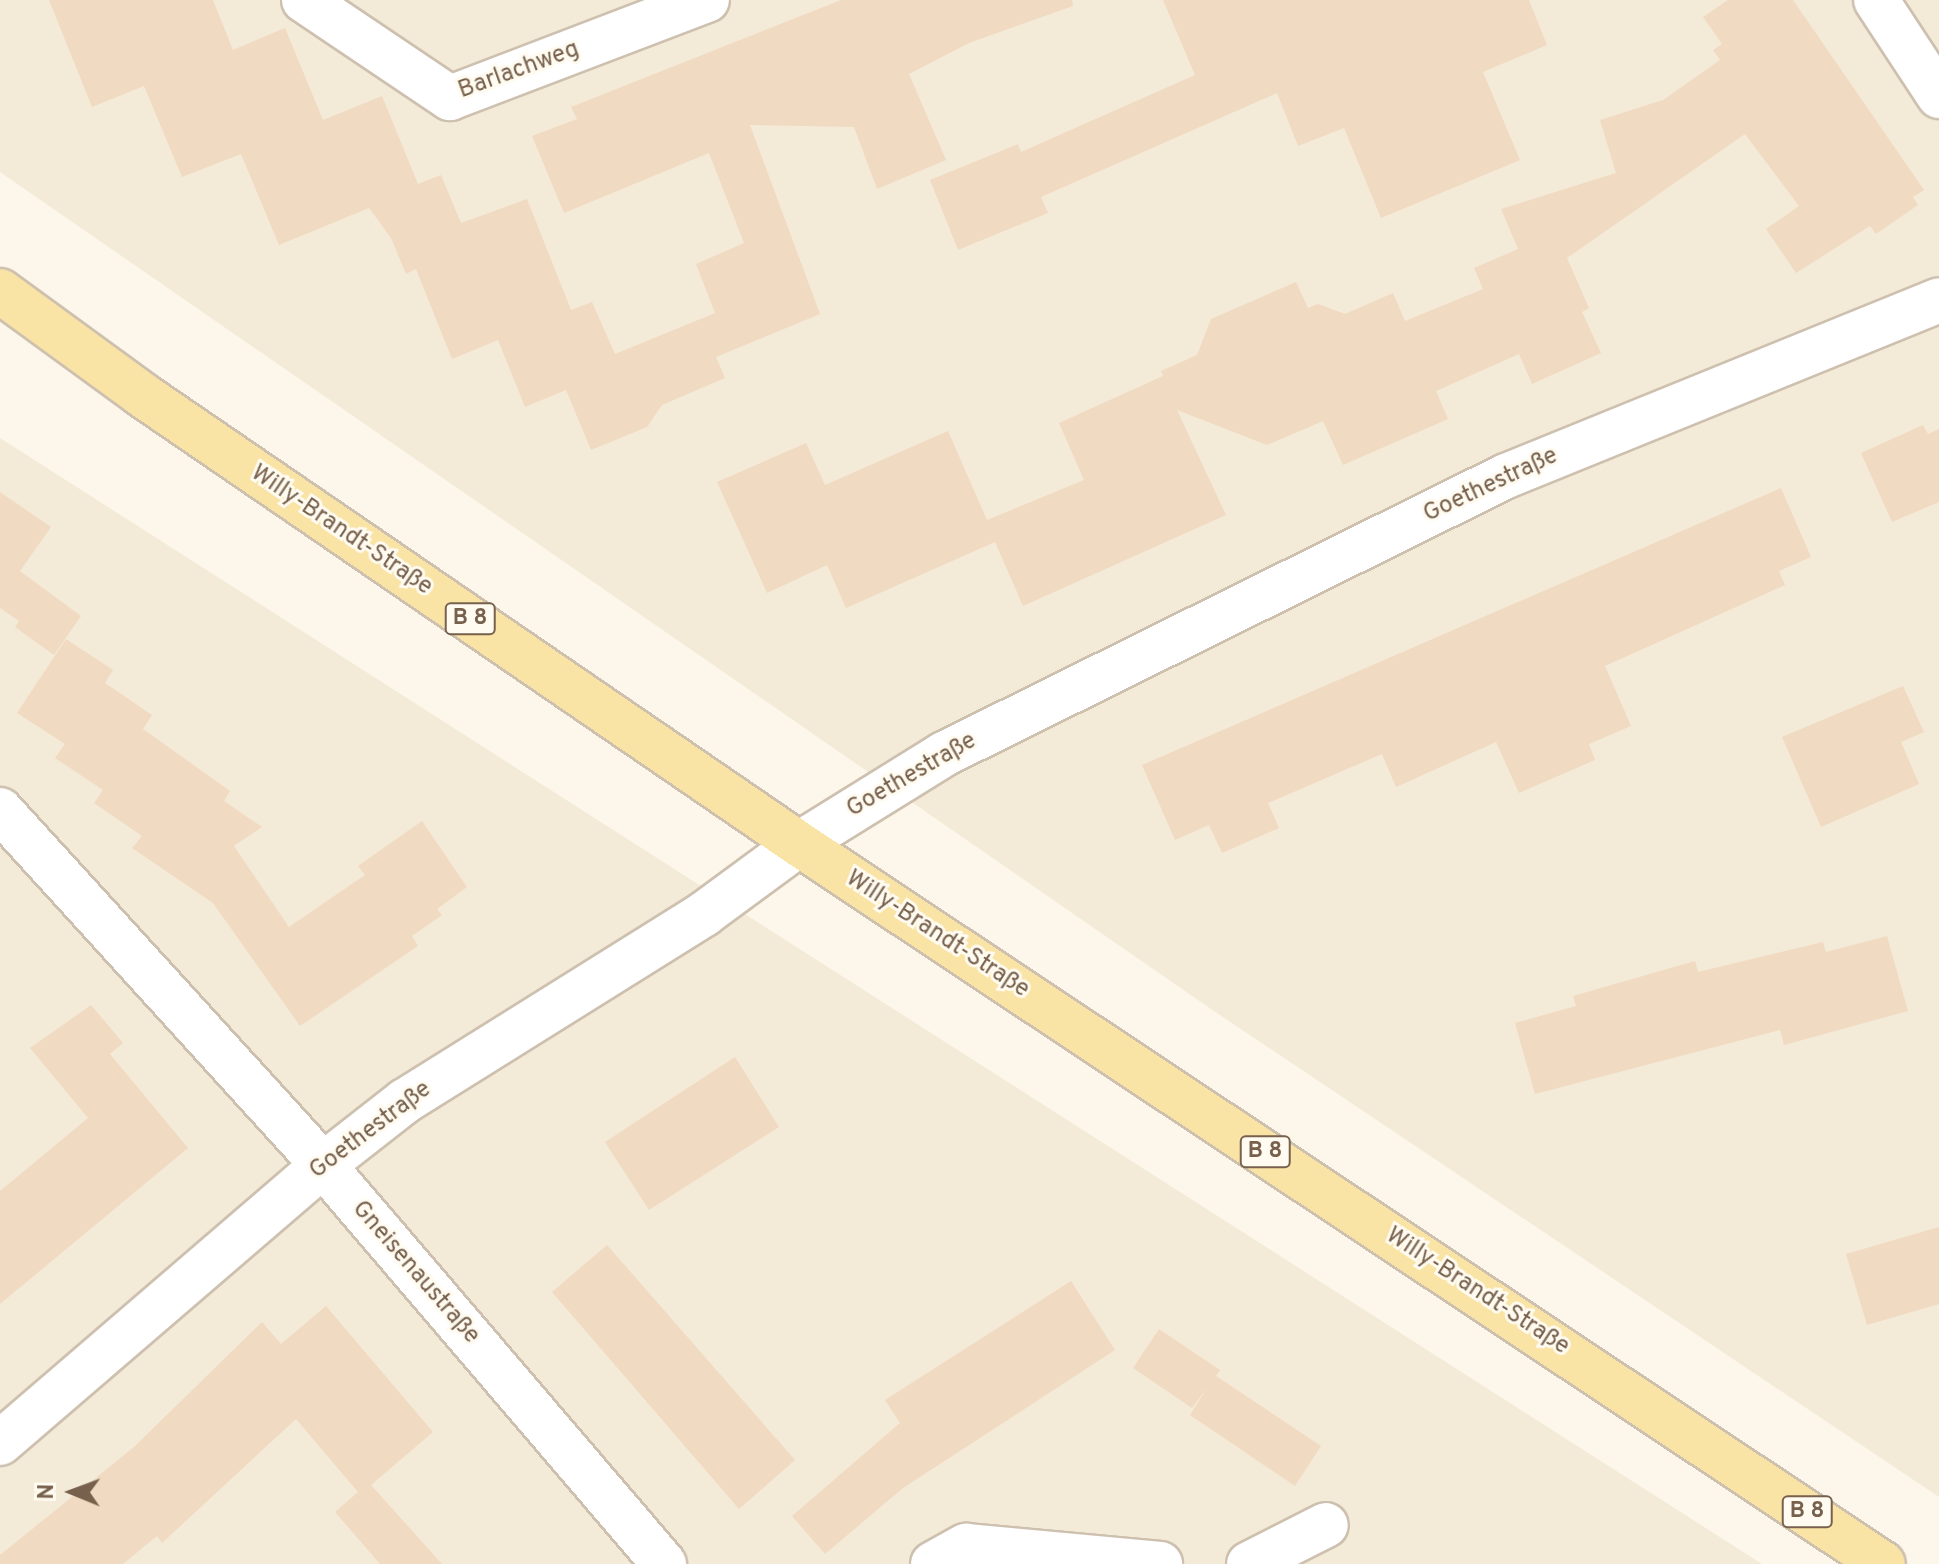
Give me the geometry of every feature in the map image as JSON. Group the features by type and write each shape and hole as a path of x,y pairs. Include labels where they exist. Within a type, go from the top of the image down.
{"main road":[{"name":"Willy-Brandt-Straße","path":"0,291 141,394 799,844 1883,1564"}],"street":[{"name":"Barlachweg","path":"304,0 450,98 707,0"},
{"path":"1876,0 1939,96"},
{"name":"Goethestraße","path":"0,1443 323,1165 405,1101 704,914 799,844 944,754 1506,476 1939,300"},
{"name":"Gneisenaustraße","path":"0,810 323,1165 664,1564"},
{"path":"1249,1564 1326,1525"},
{"path":"933,1564 966,1546 1160,1564"}],"shaded area":[{"path":"0,0 1939,0 1939,1497 1214,1011 0,172"},
{"path":"0,438 1762,1564 0,1564"}],"building":[{"path":"49,0 213,0 233,50 285,28 323,120 382,96 418,184 441,175 461,223 527,199 571,310 592,302 615,354 715,313 696,264 744,243 709,153 564,213 532,136 577,119 571,107 841,0 1072,0 1073,6 969,43 909,74 946,160 877,189 854,127 750,125 820,314 716,357 725,378 662,405 647,427 591,450 566,390 525,407 498,340 452,359 416,269 406,274 391,238 369,208 279,245 241,154 182,177 144,86 92,107"},
{"path":"1163,0 1529,0 1547,45 1483,72 1520,160 1381,218 1344,128 1298,146 1277,93 1041,197 1048,213 958,250 930,180 1018,144 1021,152 1195,75"},
{"path":"1728,0 1793,0 1924,190 1913,197 1918,205 1876,234 1870,226 1796,273 1766,229 1799,206 1745,134 1567,258 1589,308 1582,312 1601,353 1532,384 1519,354 1436,391 1448,419 1343,465 1323,421 1267,445 1177,410 1226,515 1023,606 995,542 846,608 827,565 767,593 717,482 806,443 825,485 948,431 987,520 1084,480 1059,423 1163,376 1161,371 1197,355 1211,319 1296,282 1308,308 1318,304 1345,314 1393,293 1405,321 1483,289 1474,268 1518,249 1501,209 1616,173 1600,120 1663,100 1720,60 1713,50 1722,44 1703,17"},
{"path":"1923,425 1928,434 1939,429 1939,502 1892,522 1861,453"},
{"path":"1781,488 1811,557 1779,571 1785,585 1605,666 1631,726 1589,744 1595,760 1519,793 1496,742 1396,787 1382,754 1268,803 1279,828 1222,853 1209,825 1175,840 1142,765"},
{"path":"0,492 51,527 20,571 81,616 54,655 15,627 19,621 0,608"},
{"path":"66,639 113,670 105,683 152,715 143,729 230,791 224,801 262,827 234,846 289,927 365,875 358,866 422,821 467,887 437,909 442,915 412,936 418,946 300,1026 213,903 132,848 142,836 94,803 103,790 55,758 65,744 17,713"},
{"path":"1903,686 1924,732 1901,742 1919,784 1821,827 1782,737"},
{"path":"1887,936 1908,1011 1784,1045 1780,1030 1535,1094 1515,1023 1576,1006 1573,996 1695,961 1698,972 1823,942 1826,952"},
{"path":"91,1005 123,1043 110,1054 188,1148 0,1304 0,1191 88,1118 30,1048"},
{"path":"735,1057 779,1127 649,1210 605,1142"},
{"path":"1939,1227 1939,1304 1867,1325 1846,1254"},
{"path":"607,1245 795,1460 739,1509 552,1292"},
{"path":"1071,1281 1115,1350 903,1488 825,1554 792,1516 900,1423 885,1400"},
{"path":"326,1306 433,1432 371,1485 442,1564 380,1564 335,1512 358,1492 296,1419 162,1543 157,1536 123,1564 0,1564 0,1555 134,1447 262,1322 281,1344"},
{"path":"1159,1329 1220,1370 1216,1376 1321,1446 1295,1486 1190,1415 1207,1388 1192,1408 1133,1368"}]}
